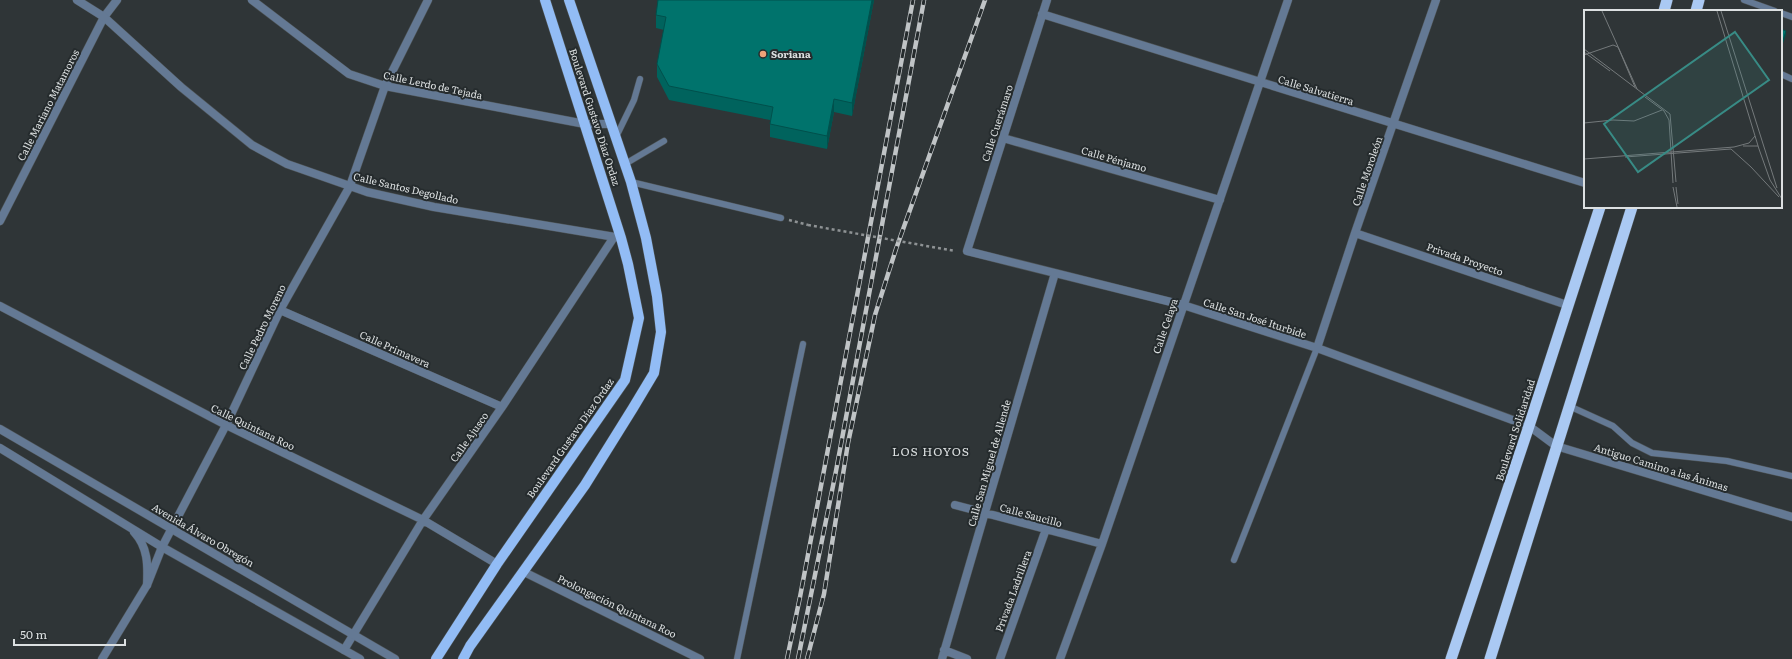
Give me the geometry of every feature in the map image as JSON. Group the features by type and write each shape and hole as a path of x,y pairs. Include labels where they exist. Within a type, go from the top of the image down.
{"highway":[{"path":"1664,10 1667,0"},
{"path":"1696,10 1698,0"},
{"name":"Boulevard Solidaridad","path":"1451,659 1600,208"},
{"path":"1490,659 1632,208"}],"main road":[{"name":"Boulevard Gustavo Díaz Ordaz","path":"436,659 497,564 625,380 639,318 628,264 618,237 585,124 545,0"},
{"name":"Boulevard Gustavo Díaz Ordaz","path":"463,659 470,646 586,485 654,373 660,332 657,296 646,238 631,182 569,0"},
{"path":"469,659 468,652 470,646"}],"street":[{"name":"Calle Santos Degollado","path":"77,0 104,17 181,87 252,146 287,164 367,192 434,207 618,237"},
{"name":"Calle Mariano Matamoros","path":"0,221 104,17 117,0"},
{"name":"Calle Lerdo de Tejada","path":"252,0 349,74 384,86 585,124 611,124"},
{"name":"Calle Pedro Moreno","path":"102,659 147,585 162,547 226,426 280,310 350,186 384,86 428,0"},
{"name":"Calle Cuerámaro","path":"967,251 1047,0"},
{"name":"Calle Celaya","path":"1060,659 1102,544 1288,0"},
{"name":"Calle Moroleón","path":"1318,348 1436,0"},
{"name":"Calle Salvatierra","path":"1042,14 1259,83 1584,183"},
{"name":"Calle Pénjamo","path":"1003,138 1220,200"},
{"name":"Privada Proyecto","path":"1356,233 1567,305"},
{"name":"Calle Ajusco","path":"344,650 423,520 618,237"},
{"name":"Calle San José Iturbide","path":"967,251 1183,306 1318,348 1529,426"},
{"name":"Calle San Miguel de Allende","path":"942,659 1055,273"},
{"name":"Calle Quintana Roo","path":"0,306 226,426 423,520 497,564"},
{"name":"Calle Primavera","path":"280,310 502,407"},
{"name":"Antiguo Camino a las Ánimas","path":"1529,426 1556,446 1792,517"},
{"name":"Avenida Álvaro Obregón","path":"0,430 395,659"},
{"path":"0,448 162,547 360,659"},
{"name":"Calle Saucillo","path":"955,505 1102,544"},
{"path":"130,527 139,537 148,559 147,585"},
{"name":"Privada Ladrillera","path":"1000,659 1046,529"},
{"name":"Prolongación Quintana Roo","path":"524,572 700,659"},
{"path":"944,650 967,659"}],"lane":[{"path":"1744,0 1772,10"},
{"path":"1782,13 1792,17"},
{"path":"1782,74 1792,79"},
{"path":"616,137 634,100 640,79"},
{"path":"625,164 664,141"},
{"path":"631,182 781,218"},
{"path":"737,659 803,344"},
{"path":"1234,560 1318,348"},
{"path":"1569,406 1613,426 1632,443 1652,453 1727,461 1792,476"}],"path":[{"path":"781,218 808,225 955,251"}],"building":[{"name":"Soriana","path":"658,0 872,0 852,103 834,99 827,136 770,124 773,107 669,86 657,64 666,17 656,15"},
{"path":"1782,29 1786,31 1782,43"}],"railway":[{"path":"787,659 913,0"},
{"path":"798,659 836,471 924,0"},
{"path":"807,659 824,594 848,443 875,315 896,249 985,0"}],"place":[{"name":"Soriana","path":"763,54"}],"district":[{"name":"LOS HOYOS","path":"931,452"}]}
